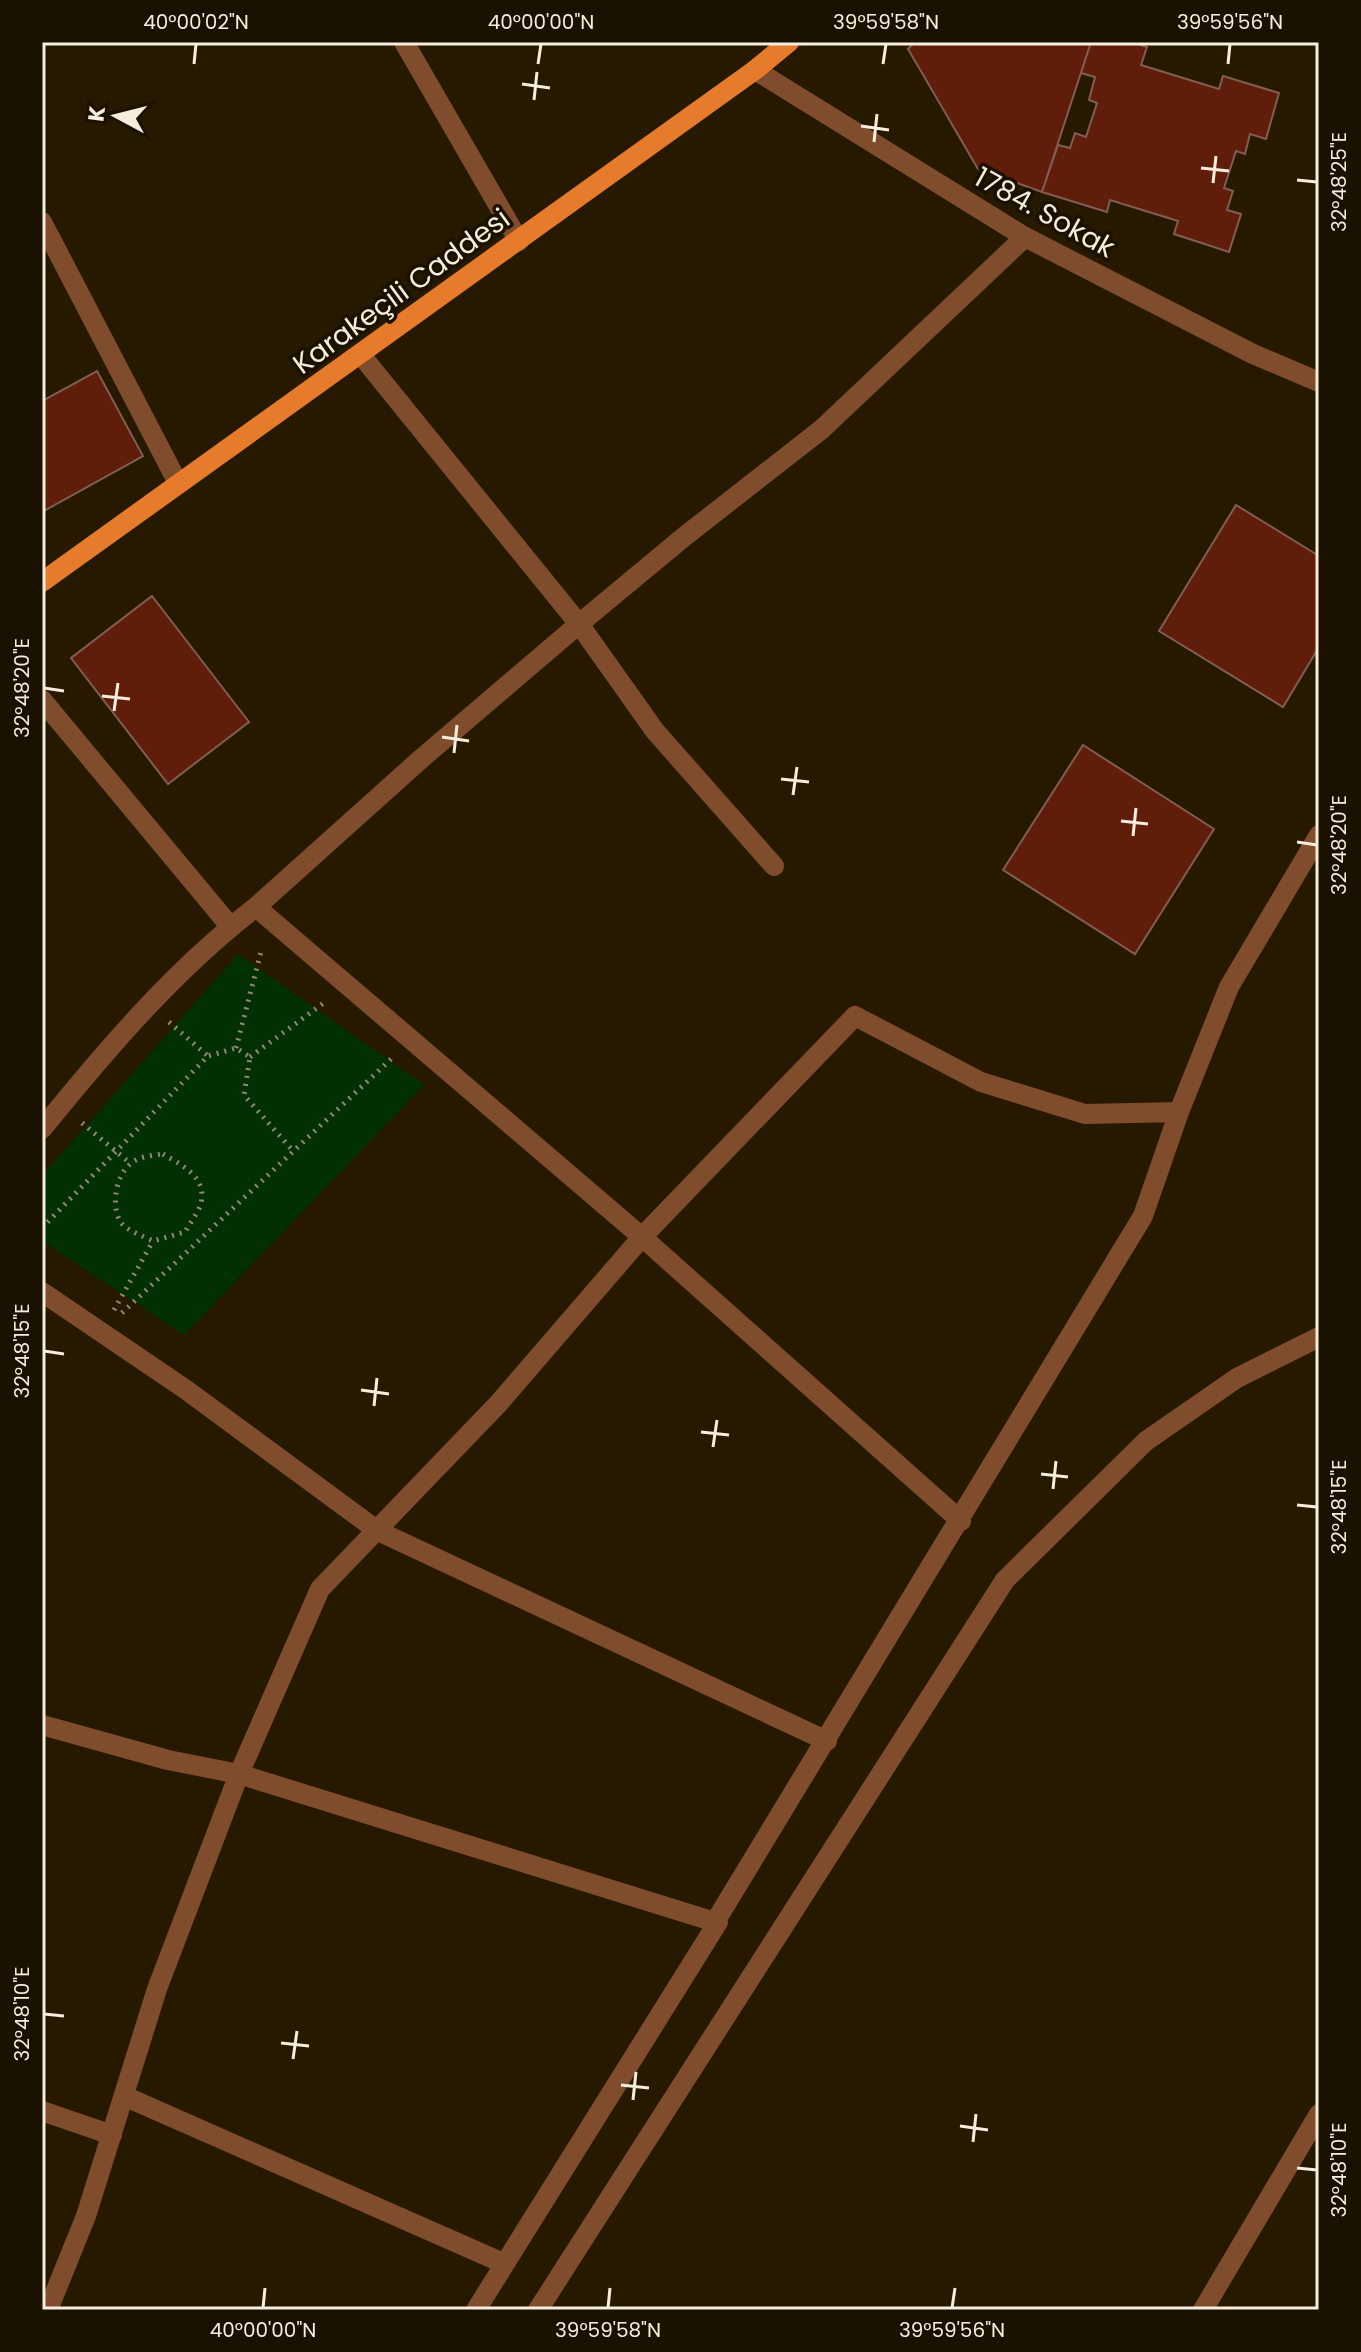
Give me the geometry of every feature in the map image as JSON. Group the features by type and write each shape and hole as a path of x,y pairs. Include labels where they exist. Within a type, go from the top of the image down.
{"main road":[{"name":"Karakeçili Caddesi","path":"42,582 519,241 789,42"}],"street":[{"path":"404,42 519,241"},
{"name":"1784. Sokak","path":"755,70 1025,237 1253,354 1319,382"},
{"path":"42,222 178,483"},
{"path":"42,1129 149,1004 230,926 263,913 410,767 685,536 822,429 1025,237"},
{"path":"361,355 579,624 655,731 774,866"},
{"path":"42,700 230,926"},
{"path":"715,1922 961,1521 1143,1216 1179,1112 1229,987 1319,835"},
{"path":"263,913 642,1237 961,1521"},
{"path":"48,2310 86,2216 157,1989 239,1774 320,1589 498,1404 642,1237 855,1016 981,1082 1085,1114 1179,1112"},
{"path":"42,1292 185,1389 378,1531 827,1741"},
{"path":"538,2310 1005,1580 1146,1441 1237,1378 1319,1337"},
{"path":"42,1725 153,1757 239,1774 718,1922 476,2310"},
{"path":"124,2096 503,2263"},
{"path":"42,2111 112,2135"},
{"path":"1203,2310 1319,2114"}],"path":[{"path":"236,1048 263,913"},
{"path":"293,1151 244,1095 250,1057 348,985"},
{"path":"149,1004 208,1056"},
{"path":"101,1334 412,1039"},
{"path":"42,1228 208,1056 236,1048 250,1057"},
{"path":"61,1105 130,1163"},
{"path":"185,1232 201,1203 200,1187 192,1171 163,1154 130,1163 114,1192 123,1225 153,1241 185,1232 198,1239"},
{"path":"101,1334 153,1241"}],"green space":[{"path":"238,954 424,1085 184,1335 42,1241 42,1176"}],"building":[{"path":"915,42 1091,42 1042,192 978,169 908,49"},
{"path":"1091,42 1131,42 1147,47 1141,65 1219,89 1223,76 1279,93 1266,139 1250,134 1245,154 1236,151 1224,188 1233,191 1227,210 1241,214 1229,252 1174,234 1178,221 1110,200 1107,212 1042,192 1058,145 1070,148 1075,133 1086,137 1097,103 1089,100 1095,77 1081,73"},
{"path":"97,371 143,456 42,512 42,401"},
{"path":"1236,505 1319,556 1319,647 1283,707 1159,631"},
{"path":"152,596 249,722 168,784 71,658"},
{"path":"1083,745 1214,829 1135,954 1003,870"}]}
